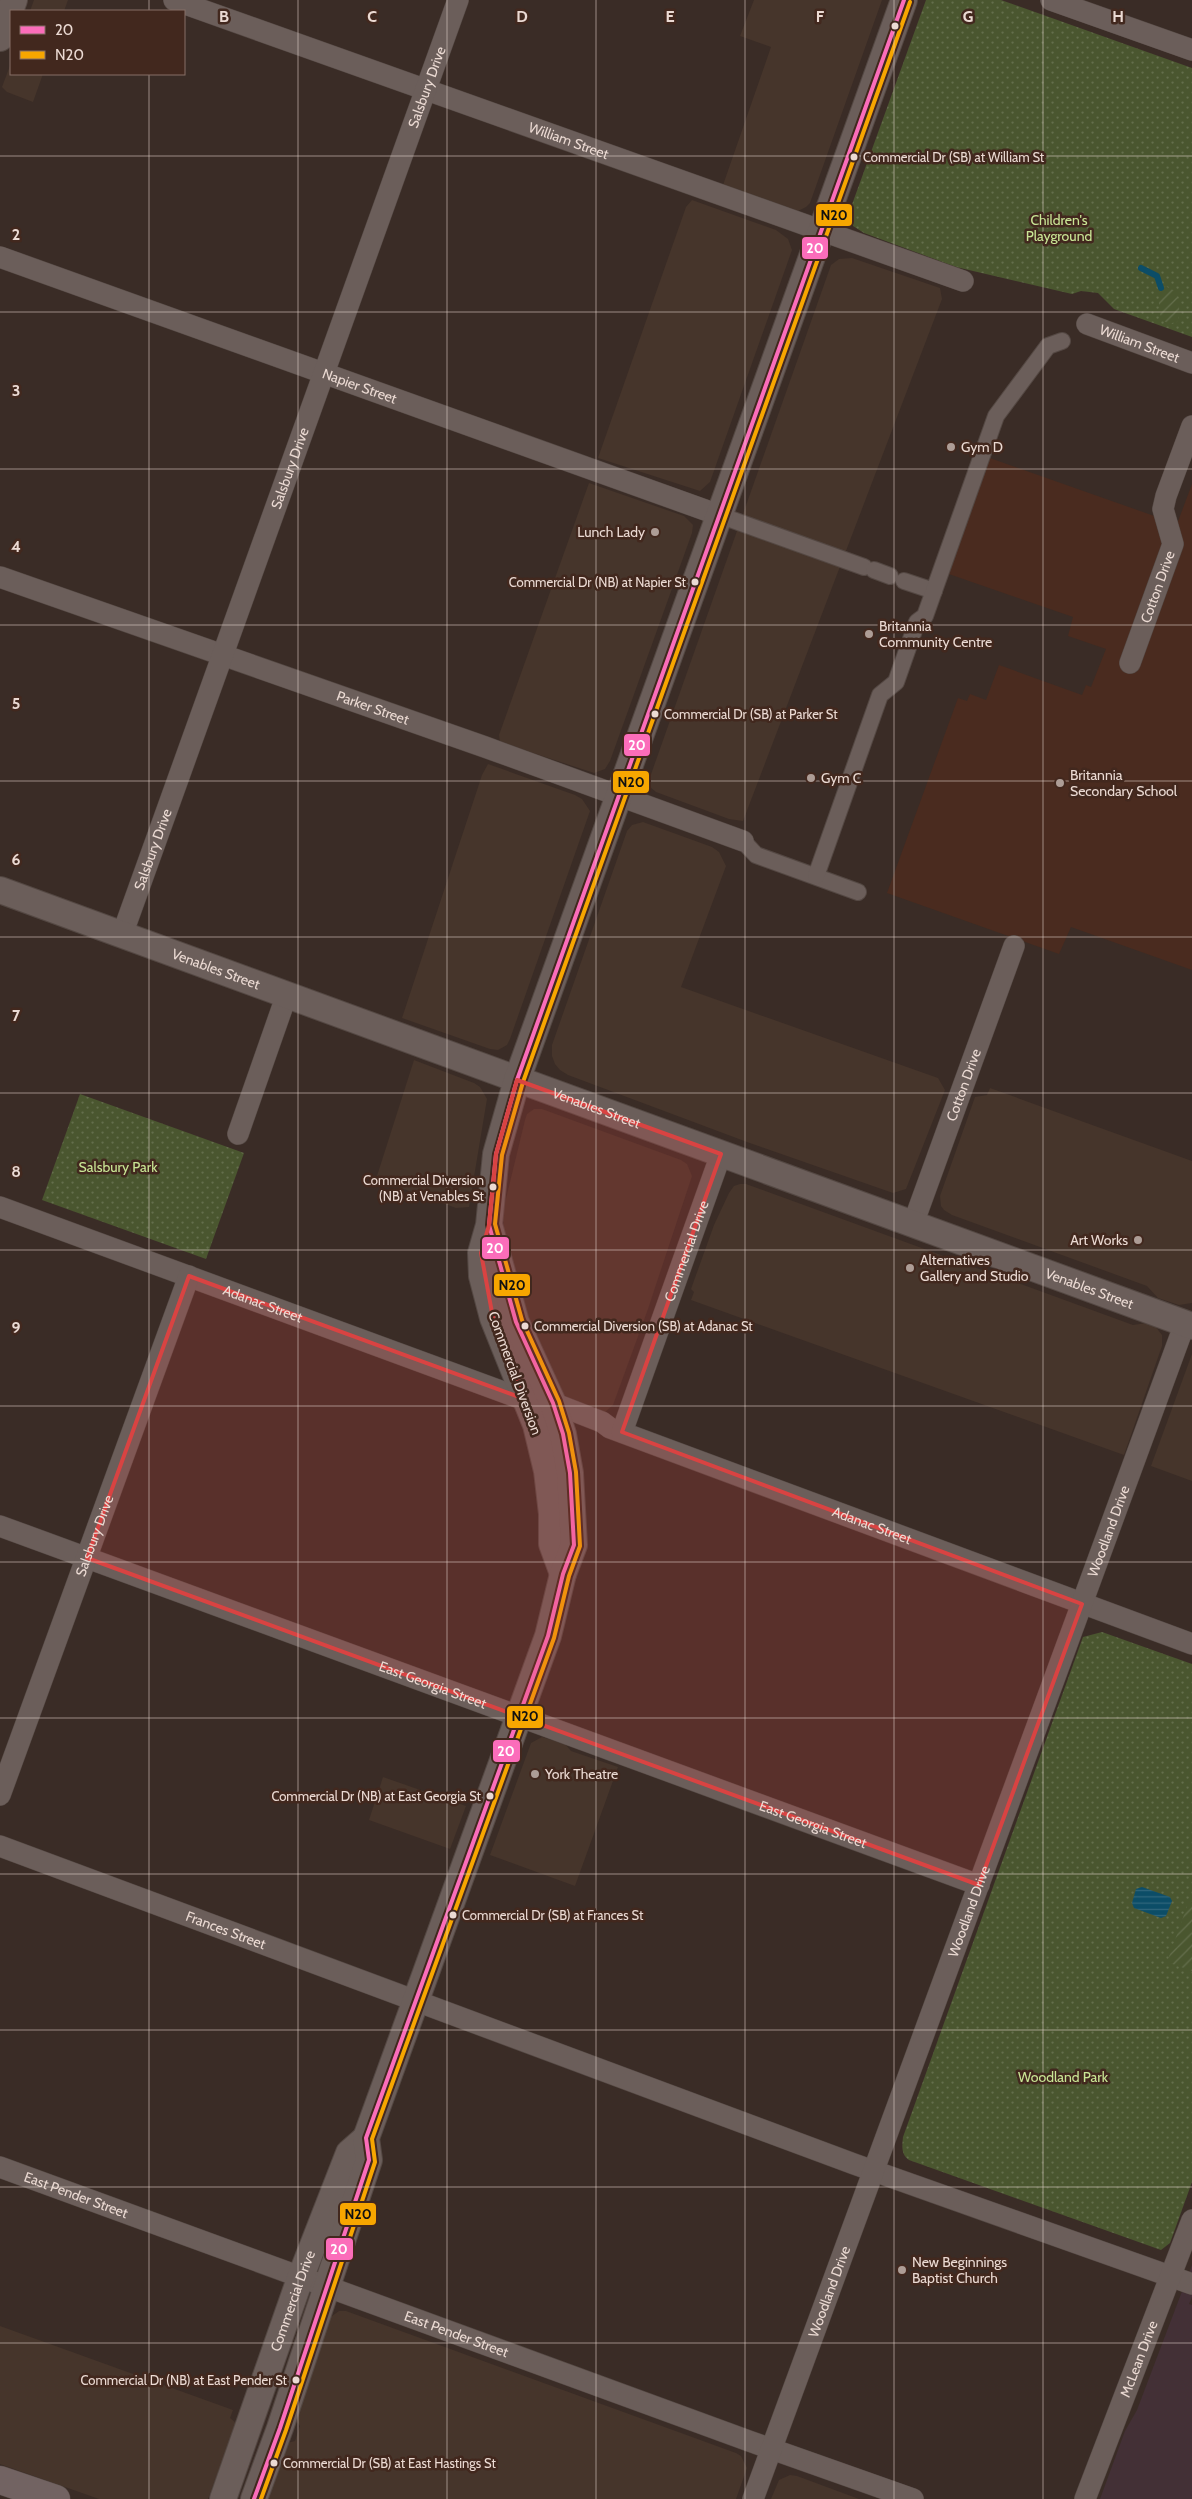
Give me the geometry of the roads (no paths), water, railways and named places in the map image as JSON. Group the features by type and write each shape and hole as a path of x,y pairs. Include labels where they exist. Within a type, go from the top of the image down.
{"main road":[{"path":"0,2480 56,2499"}],"street":[{"name":"William Street","path":"174,0 962,281"},
{"name":"Salsbury Drive","path":"122,935 458,0"},
{"path":"517,1080 904,0"},
{"path":"1051,0 1192,50"},
{"path":"0,38 10,11"},
{"name":"Napier Street","path":"0,257 719,515"},
{"name":"William Street","path":"1087,324 1192,363"},
{"path":"816,876 880,695 896,682 917,622 925,616 996,416 1048,346 1062,341"},
{"name":"Cotton Drive","path":"1130,663 1173,544 1164,509 1166,496 1192,426"},
{"path":"719,515 934,591"},
{"name":"Parker Street","path":"0,577 619,795 743,841"},
{"path":"743,841 756,855 858,892"},
{"name":"Venables Street","path":"0,890 1188,1325"},
{"name":"Cotton Drive","path":"913,1224 1014,946"},
{"path":"238,1134 287,994"},
{"name":"Commercial Diversion","path":"517,1080 496,1154 489,1225 481,1253 482,1276 492,1318 536,1425 547,1471 552,1514 552,1544 563,1574"},
{"name":"Commercial Drive","path":"622,1432 721,1154"},
{"name":"Adanac Street","path":"0,1207 525,1400"},
{"name":"Commercial Diversion","path":"489,1225 516,1322 553,1404 566,1449 574,1514 574,1544 563,1574"},
{"name":"Salsbury Drive","path":"0,1795 189,1276"},
{"name":"Woodland Drive","path":"753,2499 1082,1604 1188,1325"},
{"name":"Adanac Street","path":"553,1404 622,1432 1192,1644"},
{"name":"East Georgia Street","path":"0,1526 979,1885"},
{"name":"Commercial Drive","path":"254,2499 369,2160 366,2138 548,1636 563,1574"},
{"name":"Frances Street","path":"0,1846 874,2171 1192,2284"},
{"name":"Commercial Drive","path":"224,2499 302,2276 349,2153 366,2138"},
{"name":"East Pender Street","path":"0,2167 913,2499"},
{"name":"McLean Drive","path":"1086,2499 1192,2220"}],"water":[{"path":"1142,1887 1170,1897 1172,1901 1166,1916 1161,1918 1134,1908 1132,1903 1136,1889"}],"waterway":[{"path":"1141,268 1157,276 1161,288"}],"place":[{"name":"Commercial Dr (SB) at William St","path":"854,157"},
{"name":"Gym D","path":"951,447"},
{"name":"Lunch Lady","path":"655,532"},
{"name":"Commercial Dr (NB) at Napier St","path":"695,582"},
{"name":"Britannia Community Centre","path":"869,634"},
{"name":"Commercial Dr (SB) at Parker St","path":"655,714"},
{"name":"Gym C","path":"811,778"},
{"name":"Britannia Secondary School","path":"1060,783"},
{"name":"Commercial Diversion (NB) at Venables St","path":"493,1187"},
{"name":"Art Works","path":"1138,1240"},
{"name":"Alternatives Gallery and Studio","path":"910,1268"},
{"name":"Commercial Diversion (SB) at Adanac St","path":"525,1326"},
{"name":"York Theatre","path":"535,1774"},
{"name":"Commercial Dr (NB) at East Georgia St","path":"490,1796"},
{"name":"Commercial Dr (SB) at Frances St","path":"453,1915"},
{"name":"New Beginnings Baptist Church","path":"902,2270"},
{"name":"Commercial Dr (NB) at East Pender St","path":"296,2380"},
{"name":"Commercial Dr (SB) at East Hastings St","path":"274,2463"}],"park label":[{"name":"Children's Playground","path":"1059,228"},
{"name":"Salsbury Park","path":"118,1167"},
{"name":"Woodland Park","path":"1063,2077"}]}
